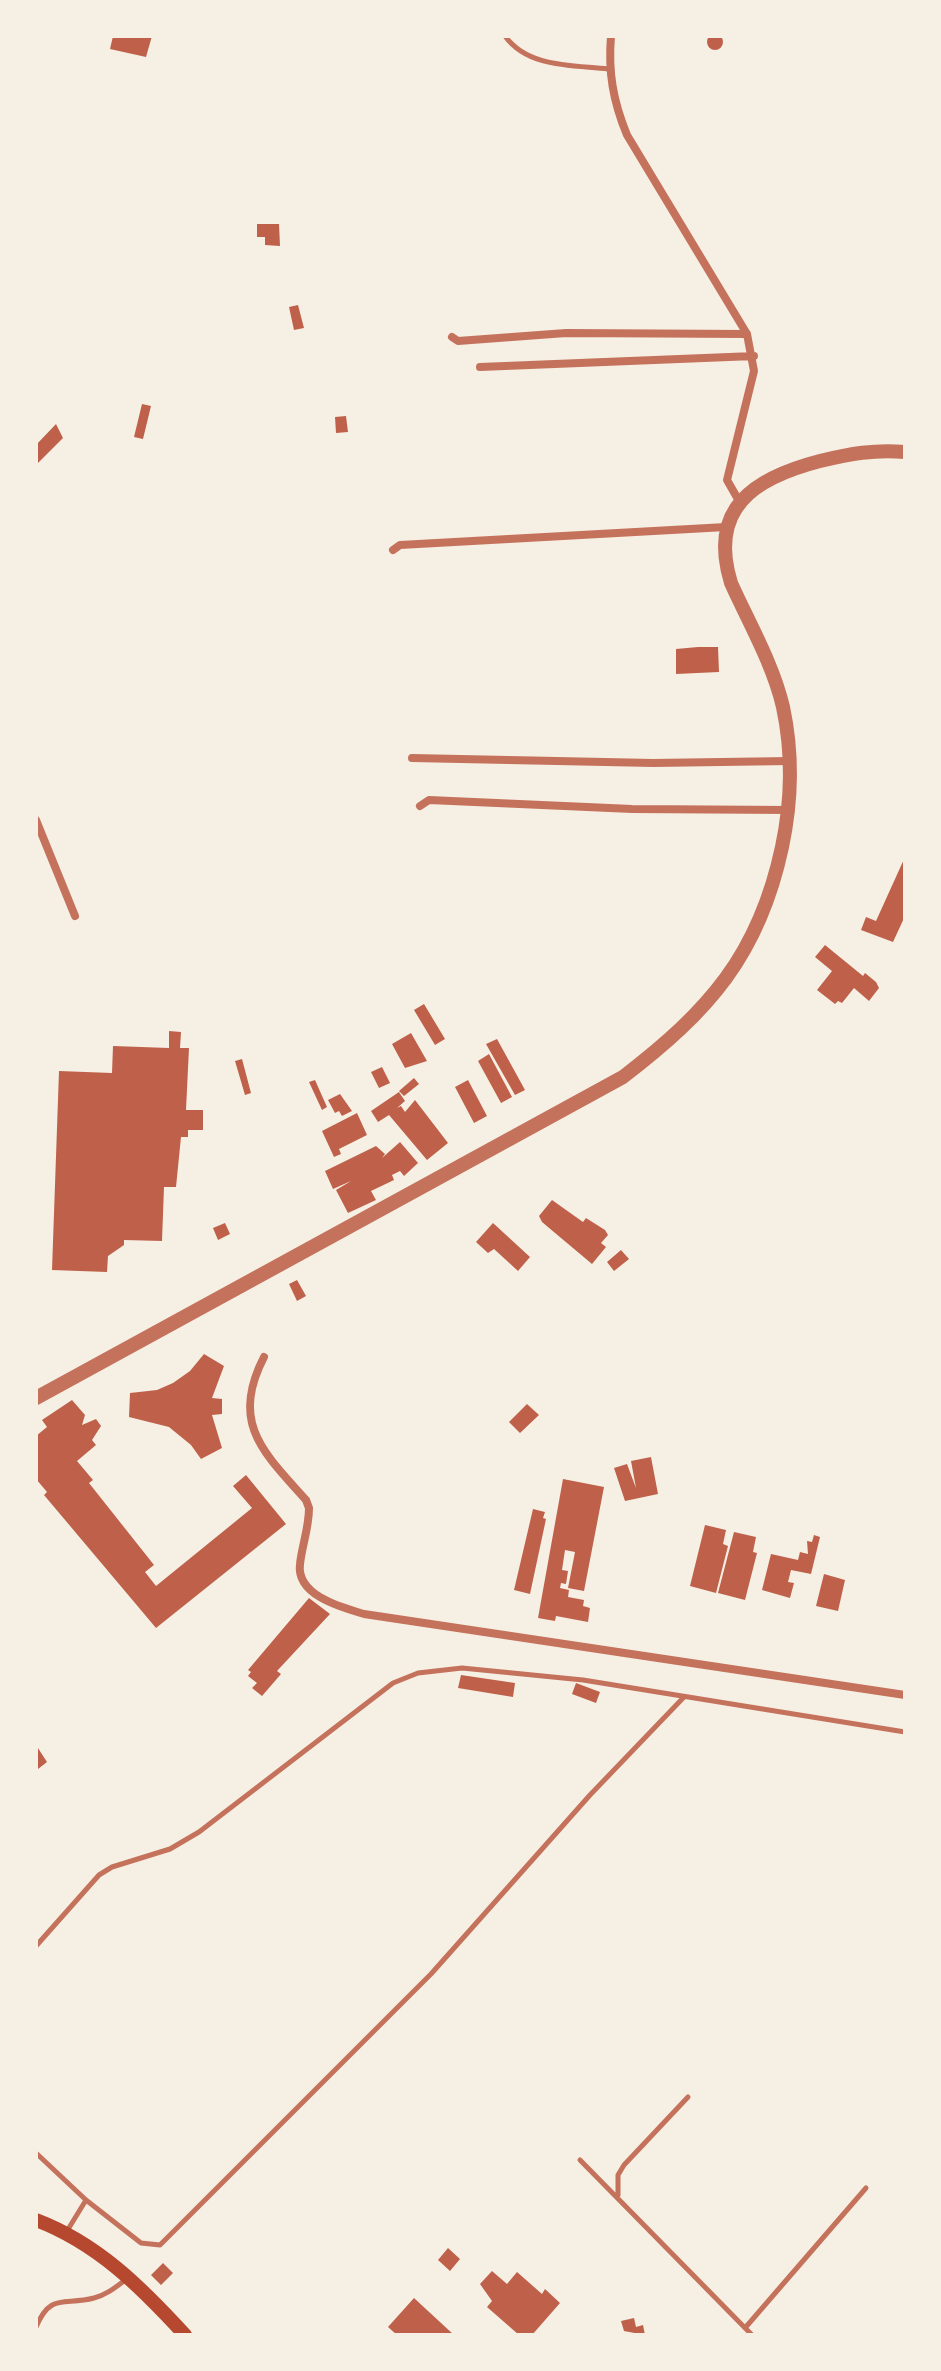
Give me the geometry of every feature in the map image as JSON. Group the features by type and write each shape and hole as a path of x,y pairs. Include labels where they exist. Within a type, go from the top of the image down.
{"main road":[{"path":"36,2220 66,2232 129,2278 185,2335"}],"street":[{"path":"611,36 608,69 616,109 627,135 747,334 754,356 751,385 727,480 739,501"},
{"path":"452,337 458,341 566,333 747,334"},
{"path":"480,367 754,356"},
{"path":"36,1398 623,1077 672,1039 721,985 748,946 765,912 790,810 791,761 777,686 725,563 726,527 739,501 760,482 797,467 859,452 905,452"},
{"path":"393,550 400,545 726,527"},
{"path":"412,758 653,763 791,761"},
{"path":"420,806 429,800 632,809 790,810"},
{"path":"36,820 75,916"},
{"path":"264,1357 248,1408 251,1425 262,1451 306,1500 309,1508 299,1566 301,1579 306,1586 334,1604 364,1614 905,1695"}],"lane":[{"path":"505,36 514,48 537,59 608,69"},
{"path":"36,1946 99,1875 112,1867 170,1849 199,1832 380,1692 408,1675 462,1668 583,1680 905,1732"},
{"path":"36,2153 86,2200 141,2243 150,2247 160,2245 431,1974 590,1795 685,1696"},
{"path":"688,2097 624,2165 618,2175 618,2196 580,2160 752,2335"},
{"path":"745,2328 866,2188"},
{"path":"66,2232 86,2200"},
{"path":"36,2327 43,2311 53,2303 91,2299 129,2278"}],"building":[{"path":"715,34 721,36 721,48 715,50 709,48 707,42 709,36"},
{"path":"113,36 152,36 146,57 110,49"},
{"path":"257,224 279,224 280,246 265,245 265,237 257,237"},
{"path":"298,305 304,328 294,330 289,307"},
{"path":"142,404 151,406 143,439 134,437"},
{"path":"346,416 348,432 336,433 335,417"},
{"path":"56,424 63,438 38,463 36,445"},
{"path":"718,647 719,672 676,674 676,649"},
{"path":"905,857 905,916 893,942 861,930 866,917 876,921"},
{"path":"825,945 863,976 865,973 876,982 879,988 869,1001 854,988 842,1003 838,1001 835,1004 817,990 832,971 815,957"},
{"path":"424,1004 445,1039 435,1045 414,1010"},
{"path":"169,1031 181,1032 180,1048 189,1048 186,1110 203,1110 203,1130 188,1130 188,1137 181,1137 176,1187 164,1187 162,1241 124,1240 124,1245 108,1256 107,1272 52,1270 59,1071 112,1073 113,1046 169,1048"},
{"path":"411,1033 427,1061 405,1068 392,1044"},
{"path":"497,1039 525,1090 515,1095 486,1044"},
{"path":"489,1054 512,1097 501,1103 478,1061"},
{"path":"242,1059 251,1093 245,1095 235,1061"},
{"path":"382,1067 390,1083 379,1088 371,1072"},
{"path":"414,1078 419,1084 404,1096 399,1091"},
{"path":"315,1080 327,1107 322,1110 309,1082"},
{"path":"468,1080 487,1116 474,1123 455,1087"},
{"path":"399,1092 405,1101 397,1108 401,1106 405,1112 415,1100 448,1143 427,1160 389,1115 378,1122 371,1111"},
{"path":"340,1094 352,1111 342,1116 339,1111 335,1113 328,1100"},
{"path":"357,1113 367,1135 339,1149 341,1154 334,1157 322,1131"},
{"path":"400,1142 418,1163 404,1176 400,1171 392,1175 394,1180 371,1191 376,1200 348,1213 336,1190 351,1181 333,1189 325,1171 376,1146 385,1154 382,1158"},
{"path":"552,1200 583,1222 586,1218 605,1230 608,1235 601,1243 606,1247 592,1264 542,1222 539,1216"},
{"path":"225,1223 230,1234 218,1240 213,1228"},
{"path":"493,1223 530,1257 518,1271 494,1249 488,1253 476,1242"},
{"path":"621,1250 629,1259 614,1271 607,1262"},
{"path":"297,1280 306,1296 297,1301 289,1284"},
{"path":"204,1354 224,1366 212,1398 222,1399 222,1414 212,1415 222,1448 201,1459 191,1445 169,1427 129,1417 130,1393 157,1390 173,1383 190,1371"},
{"path":"72,1400 85,1415 82,1425 96,1419 101,1426 92,1440 96,1445 77,1461 93,1480 89,1483 154,1565 145,1572 156,1586 252,1508 233,1486 246,1475 286,1524 156,1628 44,1495 47,1492 36,1479 36,1436 47,1427 42,1420"},
{"path":"527,1404 539,1415 520,1433 509,1422"},
{"path":"651,1457 658,1494 625,1501 614,1468 627,1464 636,1488 631,1461"},
{"path":"563,1479 604,1487 584,1591 568,1588 575,1552 565,1550 562,1570 568,1571 566,1584 561,1583 560,1588 569,1590 568,1597 584,1600 583,1606 590,1608 588,1622 556,1616 555,1621 538,1618"},
{"path":"533,1509 545,1512 543,1518 546,1519 530,1594 514,1590"},
{"path":"705,1525 726,1530 723,1544 728,1546 716,1593 690,1586"},
{"path":"734,1532 756,1537 753,1552 757,1553 745,1600 718,1593"},
{"path":"814,1535 820,1537 811,1574 791,1570 788,1582 794,1583 790,1598 762,1590 771,1554 798,1560 800,1552 808,1554 807,1541 812,1542"},
{"path":"824,1574 845,1580 838,1611 816,1606"},
{"path":"309,1598 330,1614 277,1671 281,1674 262,1696 252,1688 257,1683 248,1676 251,1672 248,1670"},
{"path":"461,1675 515,1683 513,1697 458,1688"},
{"path":"576,1683 600,1692 596,1703 572,1694"},
{"path":"36,1745 47,1762 38,1769 36,1768"},
{"path":"448,2248 460,2259 450,2271 438,2260"},
{"path":"163,2263 173,2273 161,2285 151,2275"},
{"path":"492,2271 507,2284 517,2272 542,2294 545,2289 560,2303 532,2335 519,2335 487,2307 492,2301 480,2284"},
{"path":"414,2298 454,2335 397,2335 388,2327"},
{"path":"634,2318 636,2327 643,2325 645,2335 624,2331 621,2321"}]}
